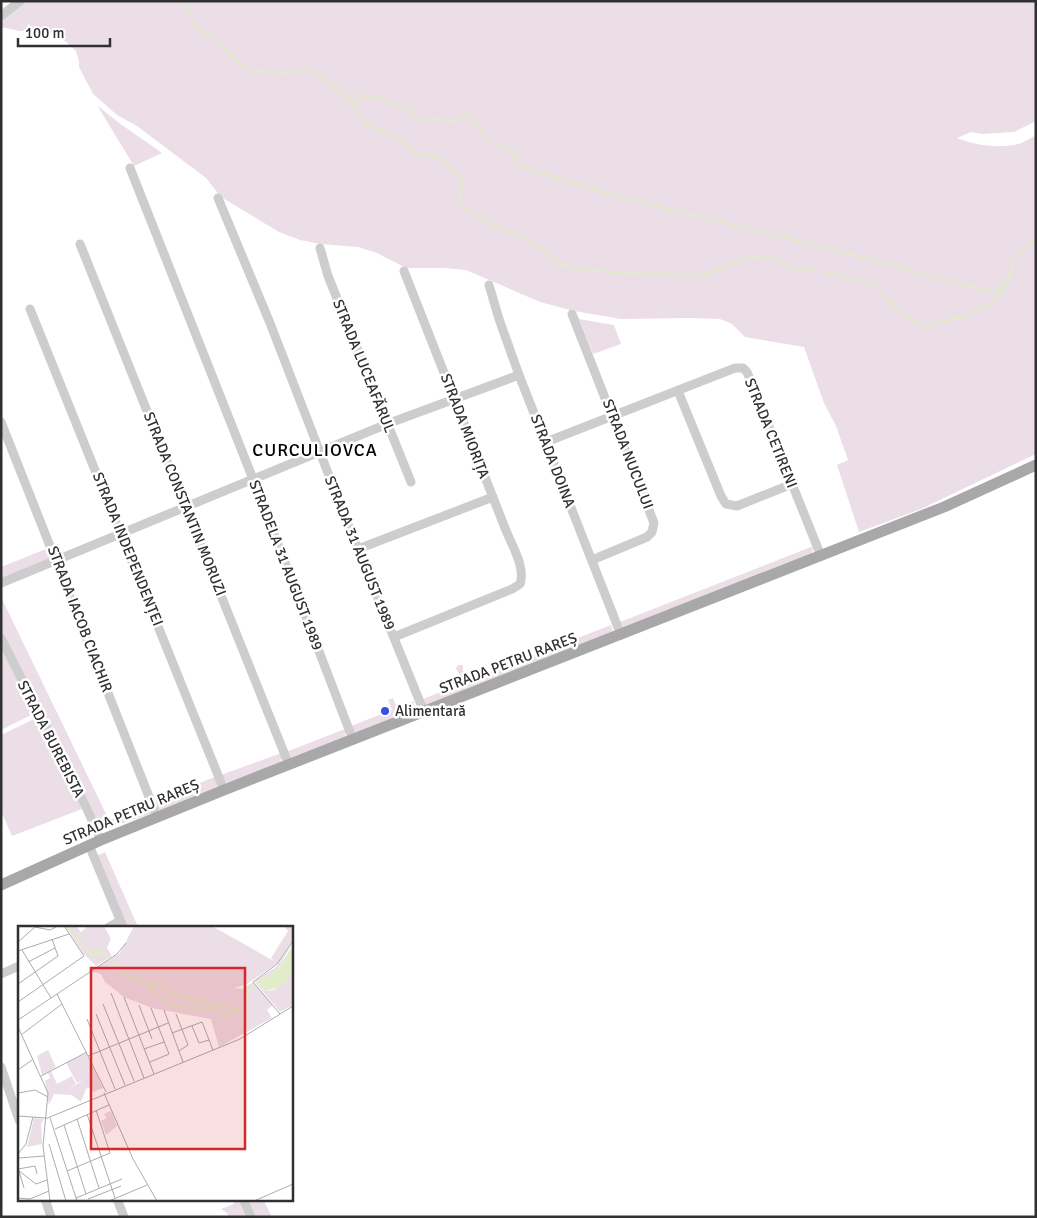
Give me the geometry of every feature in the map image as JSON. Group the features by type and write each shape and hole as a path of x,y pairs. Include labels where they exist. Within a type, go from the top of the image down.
{"main road":[{"name":"STRADA PETRU RAREȘ","path":"1,884 89,845 224,790 944,508 1036,465"}],"street":[{"path":"1,16 20,1"},
{"name":"STRADELA 31 AUGUST 1989","path":"130,168 253,479 353,740"},
{"name":"STRADA 31 AUGUST 1989","path":"218,198 273,331 424,712"},
{"name":"STRADA CONSTANTIN MORUZI","path":"80,244 289,765"},
{"name":"STRADA LUCEAFĂRUL","path":"320,248 328,276 411,482"},
{"name":"STRADA MIORIȚA","path":"394,637 518,586 521,582 522,573 404,271"},
{"name":"STRADA DOINA","path":"489,285 519,375 621,635"},
{"name":"STRADA INDEPENDENȚEI","path":"30,308 224,790"},
{"name":"STRADA NUCULUI","path":"572,314 652,515 654,527 652,532 646,537 592,560"},
{"name":"STRADA CETIRENI","path":"546,442 734,368 744,368 821,556"},
{"path":"1,584 387,424 519,375"},
{"path":"678,391 726,504 737,506 792,484"},
{"name":"STRADA IACOB CIACHIR","path":"1,422 157,817"},
{"path":"358,549 493,497"},
{"name":"STRADA BUREBISTA","path":"1,638 101,840"},
{"path":"89,845 122,924"},
{"path":"1,974 18,966"},
{"path":"1,1067 18,1117"},
{"path":"45,1200 50,1217"},
{"path":"117,1200 124,1217"},
{"path":"243,1200 251,1217"}],"shaded area":[{"path":"24,1 1036,1 1036,121 1014,132 982,134 971,132 957,138 971,143 1003,146 1025,142 1036,135 1036,454 921,509 859,532 837,465 848,460 836,426 824,403 804,347 745,337 732,324 720,319 621,319 574,311 540,302 466,270 406,268 377,253 358,247 320,244 300,240 279,232 221,197 206,178 137,126 117,115 93,94 79,67 76,51 65,41 51,33 36,30 20,31 1,27 1,18"},
{"path":"97,105 121,124 162,153 134,166"},
{"path":"579,319 614,325 621,344 593,354"},
{"path":"811,547 813,548 812,554 624,628 620,622"},
{"path":"46,549 50,559 1,580 1,567"},
{"path":"1,597 109,820 150,803 150,814 100,830 1,630"},
{"path":"611,625 613,632 427,705 425,704 423,699 463,683 456,668 458,665 463,665 468,681"},
{"path":"1,643 34,711 31,715 1,730"},
{"path":"393,698 397,708 414,701 413,710 356,734 351,726 392,710 388,700"},
{"path":"32,720 37,721 82,809 12,836 1,811 1,735"},
{"path":"345,729 345,737 290,758 286,752"},
{"path":"281,753 283,758 281,763 227,783 221,775"},
{"path":"217,776 217,787 161,810 158,810 153,802"},
{"path":"105,852 138,926 126,926 107,883 98,855"},
{"path":"232,1200 238,1200 246,1217 229,1217 221,1209 234,1204"},
{"path":"247,1200 264,1200 272,1217 255,1217"}],"waterway":[{"path":"183,1 194,24 225,48 246,69 251,72 259,70 286,74 308,67 341,92 352,103 365,124 401,141 410,148 411,152 438,158 447,165 463,182 459,198 462,205 468,211 487,222 526,238 527,242 532,243 562,265 578,269 610,272 693,276 709,273 740,260 759,256 781,262 790,267 818,271"},
{"path":"352,103 361,95 383,98 389,103 407,107 416,119 422,120 440,118 454,122 458,118 467,115 483,131 486,140 495,145 500,145 503,142 510,151 514,152 517,165 615,196 827,248 988,291 996,291 1005,285"},
{"path":"1015,257 1036,239"},
{"path":"825,272 875,285 909,318 927,327 968,315 975,312 980,306 992,303 998,298 1006,285 1012,266"}],"place":[{"name":"Alimentară","path":"385,711"}],"district":[{"name":"CURCULIOVCA","path":"315,450"}]}
